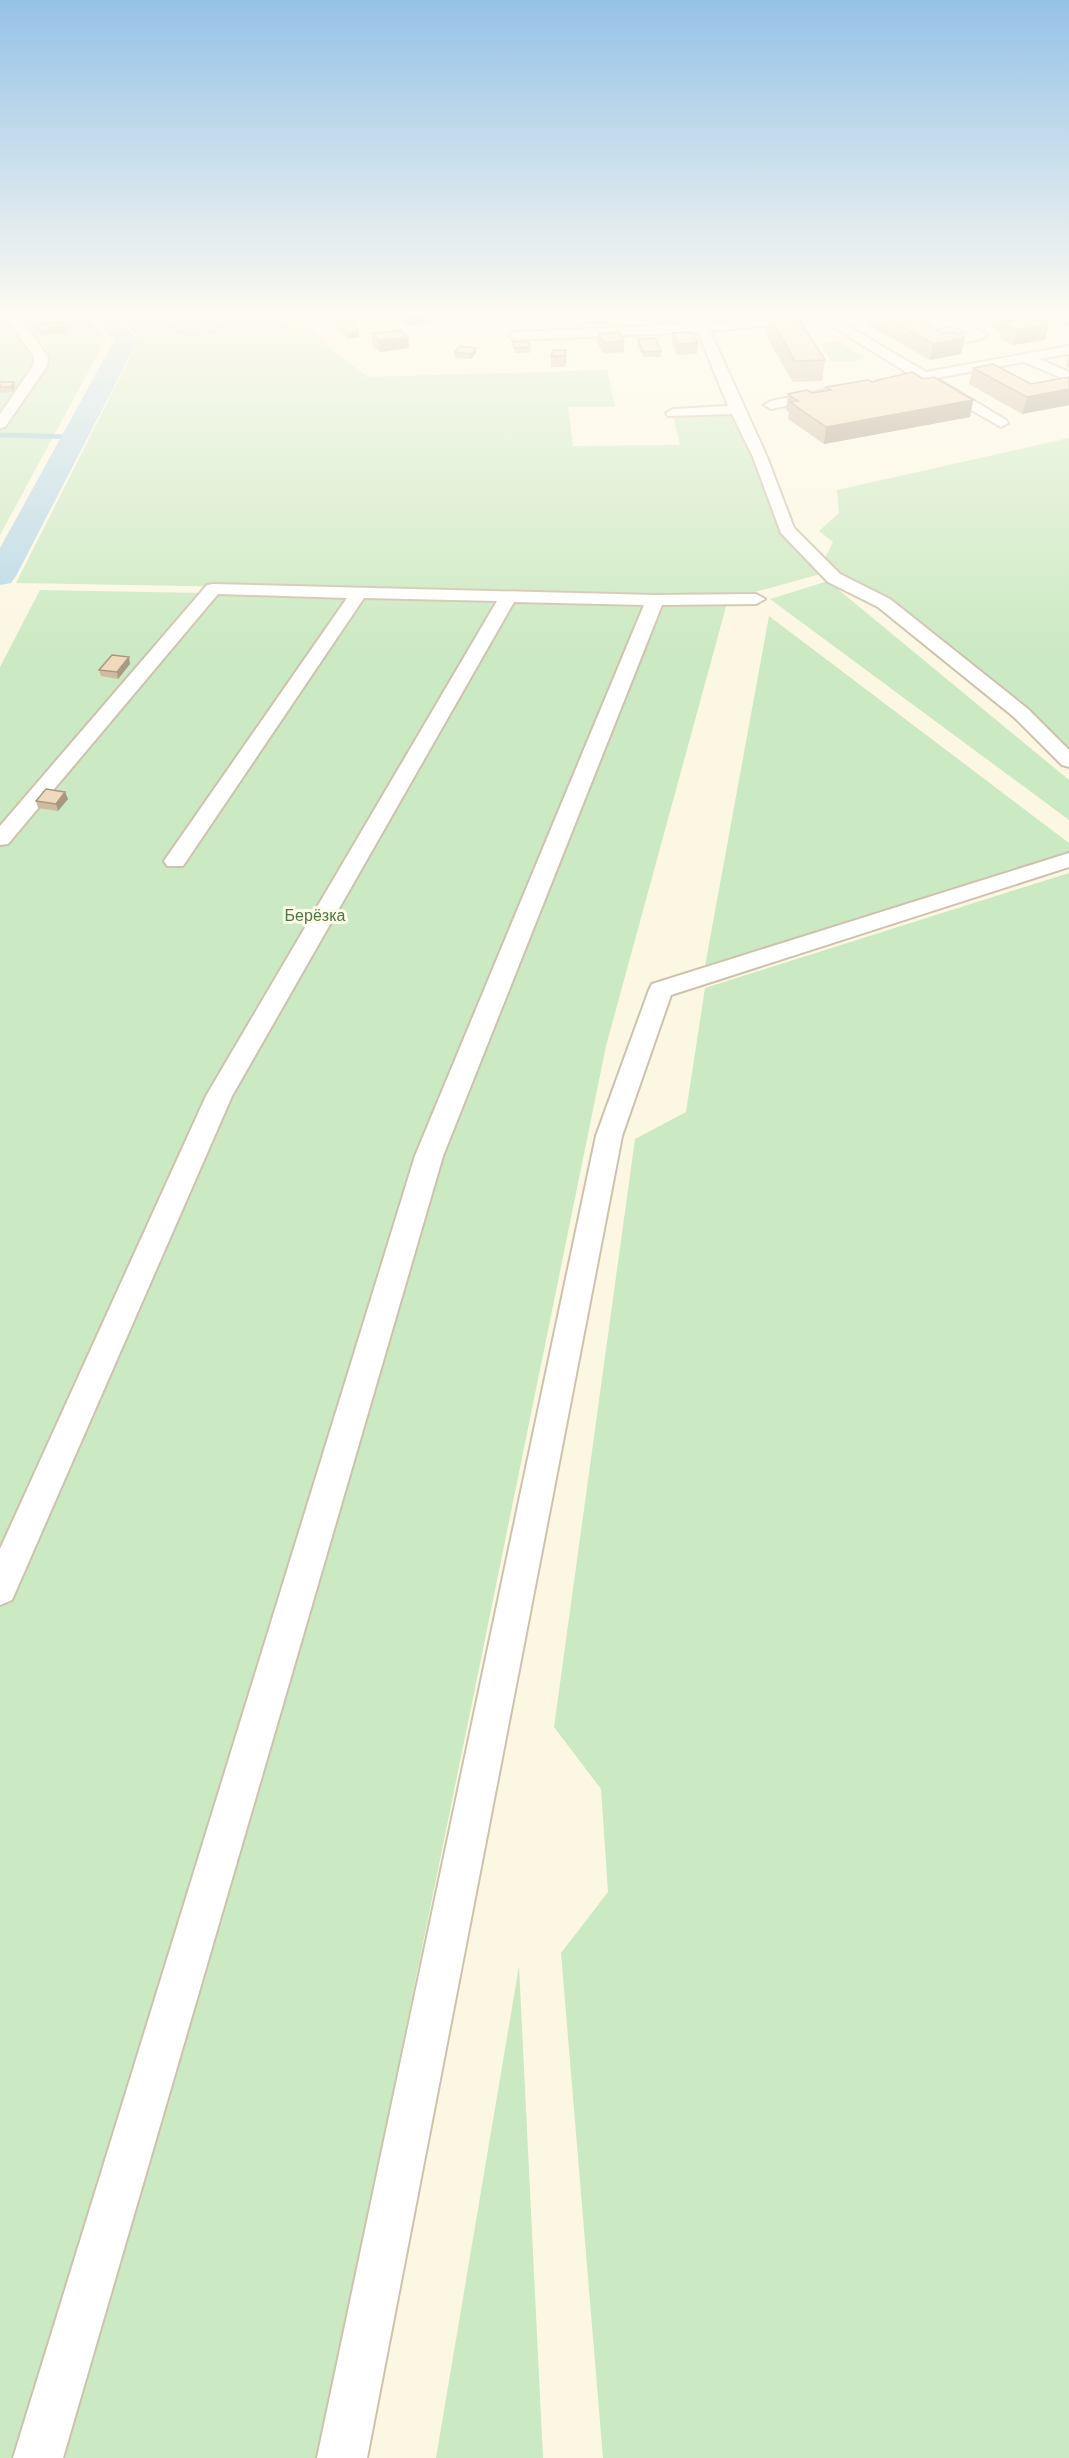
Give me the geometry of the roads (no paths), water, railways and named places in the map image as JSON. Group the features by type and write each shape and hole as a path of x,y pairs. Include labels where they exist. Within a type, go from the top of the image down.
{"street":[{"path":"745,427 760,457 787,530 834,578 884,603 1021,714 1069,761"},
{"path":"0,839 213,589 357,595 655,600 756,598"},
{"path":"175,861 357,595"},
{"path":"0,1588 219,1096 509,596"},
{"path":"38,2458 429,1156 655,600"},
{"path":"342,2458 609,1136 661,990 1069,860"}],"waterway":[{"path":"0,576 80,427"},
{"path":"0,435 74,437"}],"park label":[{"name":"Берёзка","path":"315,915"}]}
